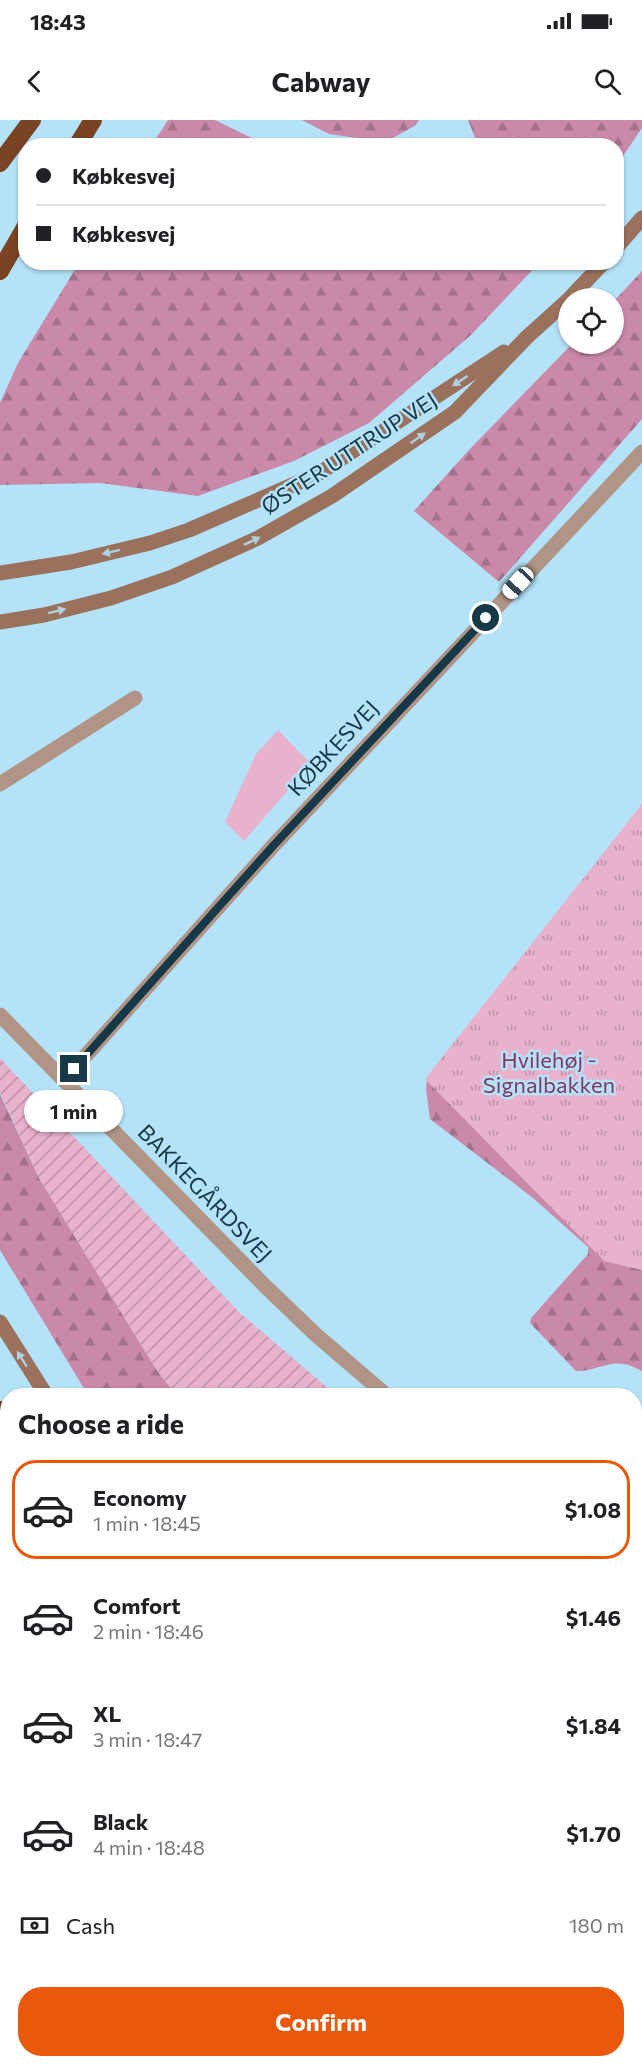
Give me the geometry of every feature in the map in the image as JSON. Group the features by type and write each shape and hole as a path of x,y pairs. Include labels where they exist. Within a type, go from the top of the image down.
{"highway":[{"path":"19,138 32,120"},
{"path":"82,138 93,120"},
{"path":"0,163 18,139"},
{"path":"0,271 18,240"}],"street":[{"path":"624,239 642,218"},
{"name":"ØSTER UTTRUP VEJ","path":"579,288 596,270"},
{"name":"ØSTER UTTRUP VEJ","path":"0,622 44,615 111,598 172,577 258,538 332,496 455,412 526,337 558,309"},
{"name":"ØSTER UTTRUP VEJ","path":"0,573 62,564 150,543 189,530 318,474 526,337"},
{"name":"KØBKESVEJ","path":"64,1080 273,846 642,452"},
{"path":"0,784 135,698"},
{"name":"BAKKEGÅRDSVEJ","path":"0,1015 265,1286 315,1334 378,1388"},
{"path":"0,1322 42,1388"}],"green space":[{"path":"168,120 215,120 252,138 156,138"},
{"path":"302,120 419,120 416,125 393,138 358,138 329,134"},
{"path":"468,120 642,120 642,128 624,155 624,138 475,138"},
{"path":"75,270 532,270 471,335 369,423 294,461 198,496 100,483 0,485 0,403 18,363"},
{"path":"642,271 642,419 499,582 414,511 468,451 562,354 624,354 624,290"},
{"path":"278,730 311,764 244,841 225,822 256,754"},
{"name":"Hvilehøj - Signalbakken","path":"642,804 642,1270 604,1261 425,1079"},
{"name":"Hvilehøj - Signalbakken","path":"642,819 642,1371 618,1363 576,1371 530,1323 531,1318 588,1254 588,1247 533,1198 430,1119 426,1089 427,1078"},
{"path":"0,1058 238,1311 328,1388 171,1388 156,1369 39,1178 0,1092"},
{"path":"0,1094 39,1178 156,1369 171,1388 84,1388 0,1250"}],"route":[{"path":"74,1069 273,846 486,618"}]}
